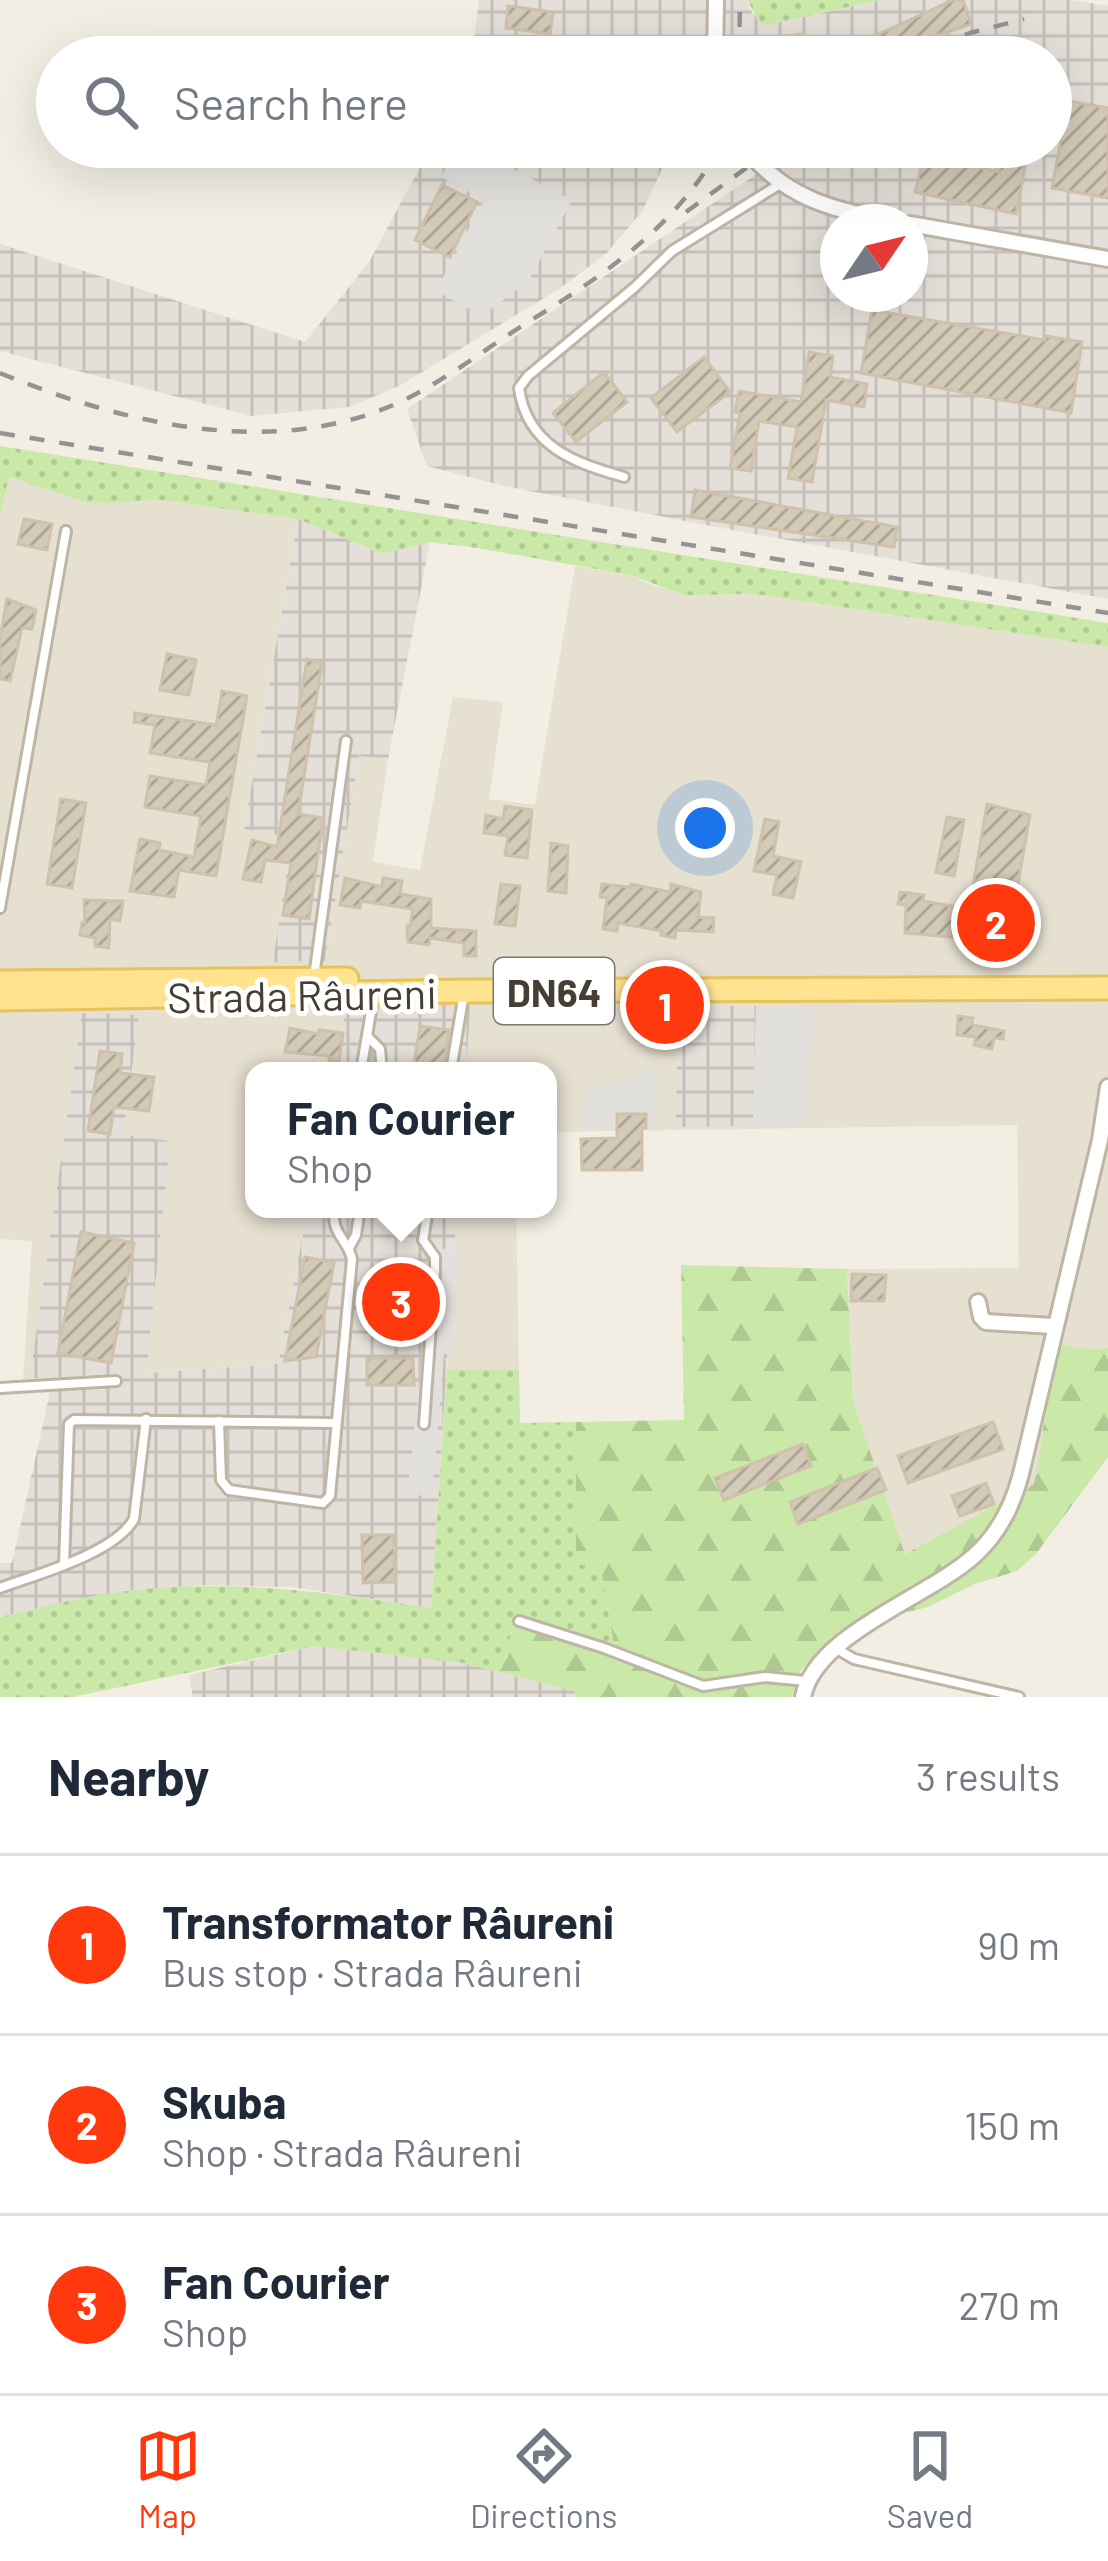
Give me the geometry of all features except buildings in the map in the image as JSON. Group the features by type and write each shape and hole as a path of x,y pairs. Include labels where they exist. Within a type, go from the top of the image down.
{"main road":[{"name":"Strada Râureni","path":"0,982 1065,975 1108,981"},
{"name":"Strada Râureni","path":"0,999 1108,981"}],"street":[{"path":"716,0 716,36"},
{"path":"764,168 779,184 820,205"},
{"path":"928,227 1108,259"},
{"path":"804,1689 837,1648 963,1565 998,1529 1017,1490 1100,1140 1108,1087"},
{"path":"977,1301 986,1322 1053,1326"}],"lane":[{"path":"624,477 554,452 531,426 519,388 672,251 779,184"},
{"path":"0,908 66,531"},
{"path":"314,979 346,741"},
{"path":"647,990 666,1042 688,990"},
{"path":"363,1062 374,992"},
{"path":"452,1062 464,992"},
{"path":"368,1037 380,1048 381,1062"},
{"path":"219,1421 221,1480 229,1490 322,1503 330,1496 352,1259 350,1248 335,1233 334,1218"},
{"path":"350,1248 359,1218"},
{"path":"424,1424 435,1257 423,1240 427,1218"},
{"path":"0,1388 116,1381"},
{"path":"64,1564 69,1424 80,1418 335,1423"},
{"path":"0,1588 64,1564 127,1531 134,1519 146,1419"},
{"path":"519,1621 704,1686 765,1677 804,1689"},
{"path":"837,1648 854,1659 1019,1697"}],"shaded area":[{"path":"479,0 748,0 752,13 767,25 880,0 1072,0 1108,6 1108,599 504,486 427,466 407,409 766,168 1072,168 1072,36 475,36"},
{"path":"420,168 662,168 643,210 607,253 559,289 399,386 349,407 252,416 0,351 0,244 305,342 369,262"},
{"path":"446,168 511,168 572,200 528,282 482,316 436,291 484,200 441,177"},
{"path":"8,476 92,504 160,500 298,519 244,828 291,837 273,961 325,961 359,755 388,759 373,862 420,870 453,697 503,702 489,799 535,805 575,566 701,595 755,594 1108,647 1108,1347 1063,1345 1054,1362 1034,1484 905,1554 853,1401 847,1269 1019,1268 1017,1125 557,1132 557,1062 467,1062 471,998 348,999 336,1062 245,1062 245,1218 306,1218 278,1364 23,1381 32,1241 0,1239 0,514"},
{"path":"298,519 383,554 430,542 388,759 359,756 325,961 273,962 291,837 244,829"},
{"path":"471,998 467,1062 336,1062 348,999"},
{"path":"695,1005 756,1006 753,1126 676,1127 677,1049 688,1009"},
{"path":"815,1007 804,1126 753,1126 756,1008"},
{"path":"82,1013 139,1015 123,1135 170,1141 146,1373 278,1364 306,1218 456,1218 431,1608 291,1587 206,1585 134,1590 0,1617 0,1563 12,1563 53,1379 71,1377 30,1378"},
{"path":"656,1065 657,1129 584,1127 585,1089 615,1084"},
{"path":"456,1218 516,1218 519,1369 447,1370"},
{"path":"434,1248 461,1251 451,1353 444,1354 432,1496 407,1495"},
{"path":"314,1646 463,1663 575,1691 576,1697 193,1697 189,1675"}],"green space":[{"path":"748,0 880,0 767,25 758,22"},
{"path":"0,446 1108,623 1108,647 755,594 684,595 630,575 477,548 430,542 383,554 298,519 160,500 92,504 9,477 0,514"},
{"path":"681,1265 847,1269 853,1401 905,1554 1034,1484 1054,1362 1063,1345 1108,1347 1108,1457 1036,1554 1017,1571 975,1584 928,1607 857,1625 801,1670 792,1697 576,1697 574,1691 500,1672 514,1624 614,1645 601,1568 576,1564 576,1422 684,1420"},
{"path":"519,1369 520,1423 576,1422 576,1564 601,1567 614,1646 514,1624 500,1672 463,1663 314,1646 73,1697 0,1697 0,1617 85,1598 173,1587 247,1587 431,1608 447,1370"}],"railway":[{"path":"739,36 740,0"},
{"path":"962,36 1024,19"},
{"path":"0,373 103,409 212,430 268,432 322,426 374,412 439,381 613,265 662,223 707,168"},
{"path":"686,212 746,168"},
{"path":"0,433 1108,613"}],"place":[{"name":"Skuba","path":"996,923"},
{"name":"Transformator Râureni","path":"665,1005"},
{"name":"Fan Courier","path":"401,1302"}]}
